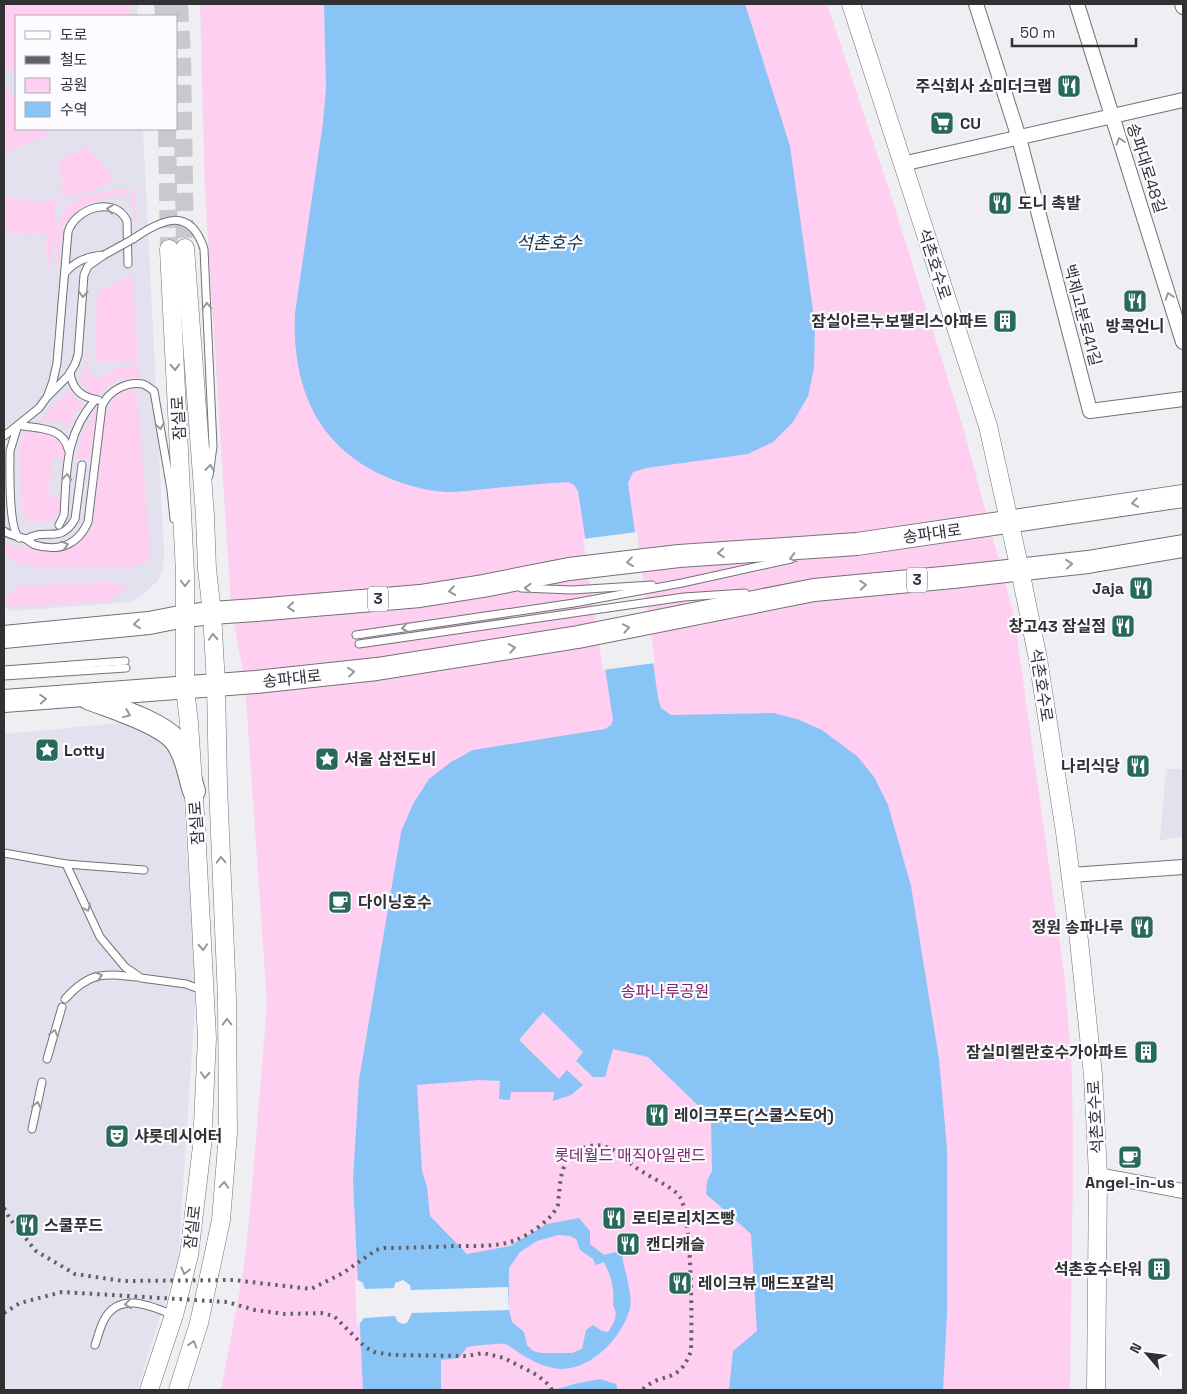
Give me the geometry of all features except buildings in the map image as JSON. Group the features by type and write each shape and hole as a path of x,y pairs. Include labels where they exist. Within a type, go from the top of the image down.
{"main road":[{"name":"송파대로","path":"571,580 679,556 857,544 1183,496"},
{"name":"3","path":"686,606 814,590 1088,562 1183,546"},
{"name":"3","path":"4,637 149,623 212,613 420,596 483,586 571,580"},
{"name":"송파대로","path":"4,702 185,688 377,669 578,637 686,606"},
{"path":"82,696 144,720 175,740 184,760 194,792"}],"street":[{"name":"석촌호수로","path":"850,4 988,426 1038,659 1071,875 1093,1075 1098,1175 1096,1390"},
{"name":"백제고분로41길","path":"976,4 1019,138 1090,411 1183,398"},
{"name":"송파대로48길","path":"1077,4 1183,342"},
{"path":"902,164 1183,100"},
{"name":"잠실로","path":"149,1390 174,1315 189,1255 202,1146 207,1038 194,792 185,688 184,550 177,248 205,516 207,569 212,613 227,999 228,1133 221,1220 199,1323 178,1390"},
{"path":"1071,875 1183,867"},
{"path":"1098,1175 1183,1191"}],"lane":[{"path":"47,397 57,363 69,228 75,219 90,208 115,208 124,214 127,221 128,264"},
{"path":"4,436 39,408 70,373 78,355 84,275 88,266 104,254 160,223 169,220 180,220 197,231 204,249 212,446 205,516"},
{"path":"66,273 81,260 104,254"},
{"path":"70,373 72,383 79,393 84,397 104,402"},
{"path":"4,531 34,545 56,547 73,542 85,530 88,522 99,416 104,402 114,391 125,385 144,384 154,391 171,490 176,536 184,550"},
{"path":"59,525 64,515 69,452 73,436 80,420 94,400"},
{"path":"18,425 52,431 61,435 66,440 69,452"},
{"path":"18,425 10,451 12,521 16,534 23,539"},
{"path":"23,539 36,534 56,535 65,532 71,527 75,519 82,465"},
{"path":"356,635 574,603 682,583 857,544"},
{"path":"571,580 682,583"},
{"path":"758,593 814,590"},
{"path":"359,644 575,612 686,606 749,593"},
{"path":"4,670 126,664 4,676"},
{"path":"4,853 66,864 144,870"},
{"path":"66,864 100,937 118,961 141,978"},
{"path":"66,999 73,990 99,974 186,984 206,991"},
{"path":"47,1059 62,1007"},
{"path":"32,1129 42,1082"},
{"path":"95,1345 104,1318 115,1307 128,1302 149,1305 174,1315"}],"shaded area":[{"path":"4,4 137,4 138,15 15,15 15,130 143,130 164,553 163,569 158,580 142,596 131,602 12,611 4,608"},
{"path":"122,723 150,728 181,760 196,990 178,1261 137,1390 4,1390 4,734"},
{"path":"1166,769 1183,769 1183,837 1160,840"}],"green space":[{"path":"4,4 129,4 129,15 15,15 15,74 4,67"},
{"name":"송파나루공원","path":"200,4 827,4 893,202 962,424 1014,616 1065,980 1072,1073 1073,1160 1070,1390 221,1390 243,1273 267,1004 245,683 231,606 205,192"},
{"path":"4,86 15,95 15,130 46,130 48,135 4,153"},
{"path":"86,147 105,166 114,181 81,193 61,195 62,180 59,160"},
{"path":"115,189 134,189 136,223 134,223 131,194 105,198 79,208 72,214 63,229 60,256 56,265 58,231 67,208 82,197"},
{"path":"4,195 11,198 44,203 56,197 57,229 47,269 45,233 25,235 4,231"},
{"path":"133,274 138,363 95,361 97,292"},
{"path":"89,349 87,364 92,374 102,378 117,368 138,366 140,377 119,379 102,392 90,394 80,382"},
{"path":"123,391 137,391 151,560 130,568 43,568 15,562 4,554 4,543 45,549 61,548 75,544 87,533 93,524 104,418 116,396"},
{"path":"66,392 71,392 79,402 84,404 80,409 76,410 69,428 56,421 39,421"},
{"path":"94,412 96,412 89,460 75,459 78,443"},
{"path":"33,431 55,432 65,444 65,459 52,458 49,496 61,498 60,511 51,522 33,521 26,517 22,509 19,443 24,435"},
{"path":"113,582 127,586 109,601 21,606 4,604 4,599 13,590 21,586"}],"water":[{"name":"석촌호수","path":"324,4 745,4 790,146 815,325 814,368 808,396 793,422 773,442 748,454 646,468 633,472 628,483 658,698 661,708 671,715 773,713 797,719 822,730 858,757 874,777 888,805 911,886 939,1059 947,1148 947,1314 943,1390 729,1390 733,1351 757,1331 751,1234 706,1194 707,1181 712,1171 711,1118 648,1057 613,1049 605,1077 593,1077 576,1061 583,1052 543,1012 519,1040 559,1079 567,1070 583,1085 571,1095 553,1101 554,1092 511,1092 510,1100 499,1099 500,1081 479,1080 417,1085 422,1171 427,1187 430,1216 467,1254 510,1246 547,1224 579,1218 590,1231 590,1244 604,1255 616,1252 622,1255 631,1302 626,1320 610,1344 600,1354 588,1362 575,1367 562,1369 545,1366 529,1359 505,1344 481,1345 467,1347 459,1358 441,1360 441,1390 363,1390 353,1180 359,1080 401,832 413,804 429,779 451,762 473,750 605,729 611,725 613,720 578,491 574,485 568,482 447,492 413,486 382,475 359,462 339,446 324,428 312,408 303,387 298,363 295,339 295,313 323,123 326,88","holes":["558,1235 570,1236 576,1239 580,1250 593,1259 596,1265 604,1262 612,1283 613,1305 616,1312 615,1319 608,1332 602,1331 593,1325 586,1330 582,1349 572,1353 541,1353 533,1351 527,1345 524,1332 512,1322 509,1310 509,1268 520,1252 537,1241"]},
{"path":"600,1379 616,1384 618,1390 554,1390 574,1384"}],"pier":[{"path":"637,532 655,663 603,670 583,539"},
{"path":"355,1280 363,1283 365,1289 394,1288 395,1283 403,1280 410,1285 411,1290 508,1287 509,1310 412,1313 407,1323 402,1324 397,1321 395,1316 364,1318 357,1327"}],"tunnel":[{"path":"163,4 164,15"},
{"path":"179,4 182,56 185,248"},
{"path":"167,130 169,249"}],"railway":[{"path":"4,1208 10,1219 36,1251 75,1274 123,1281 233,1280 311,1289 343,1273 376,1250 384,1248 486,1246 516,1240 533,1231 554,1212 558,1203 562,1174 569,1158 581,1149 589,1146 603,1146 617,1152 635,1167 676,1193 680,1197 684,1208 687,1225 690,1271 691,1351 681,1369 670,1376 657,1380 642,1390"},
{"path":"4,1313 20,1303 62,1292 227,1302 255,1310 285,1314 321,1313 334,1316 365,1347 374,1352 392,1355 467,1356 483,1353 504,1358 537,1375 552,1390"}],"place":[{"name":"주식회사 쇼미더크랩","path":"1069,86"},
{"name":"CU","path":"942,123"},
{"name":"도니 촉발","path":"1000,203"},
{"name":"방콕언니","path":"1135,301"},
{"name":"잠실아르누보팰리스아파트","path":"1005,321"},
{"name":"Jaja","path":"1141,588"},
{"name":"창고43 잠실점","path":"1123,626"},
{"name":"Lotty","path":"47,750"},
{"name":"서울 삼전도비","path":"327,759"},
{"name":"나리식당","path":"1138,766"},
{"name":"다이닝호수","path":"340,902"},
{"name":"정원 송파나루","path":"1142,927"},
{"name":"잠실미켈란호수가아파트","path":"1146,1052"},
{"name":"레이크푸드(스쿨스토어)","path":"657,1115"},
{"name":"샤롯데시어터","path":"117,1136"},
{"name":"Angel-in-us","path":"1130,1157"},
{"name":"로티로리치즈빵","path":"614,1218"},
{"name":"스쿨푸드","path":"27,1225"},
{"name":"캔디캐슬","path":"628,1244"},
{"name":"석촌호수타워","path":"1159,1269"},
{"name":"레이크뷰 매드포갈릭","path":"680,1283"}],"park label":[{"name":"롯데월드 매직아일랜드","path":"630,1155"}]}
